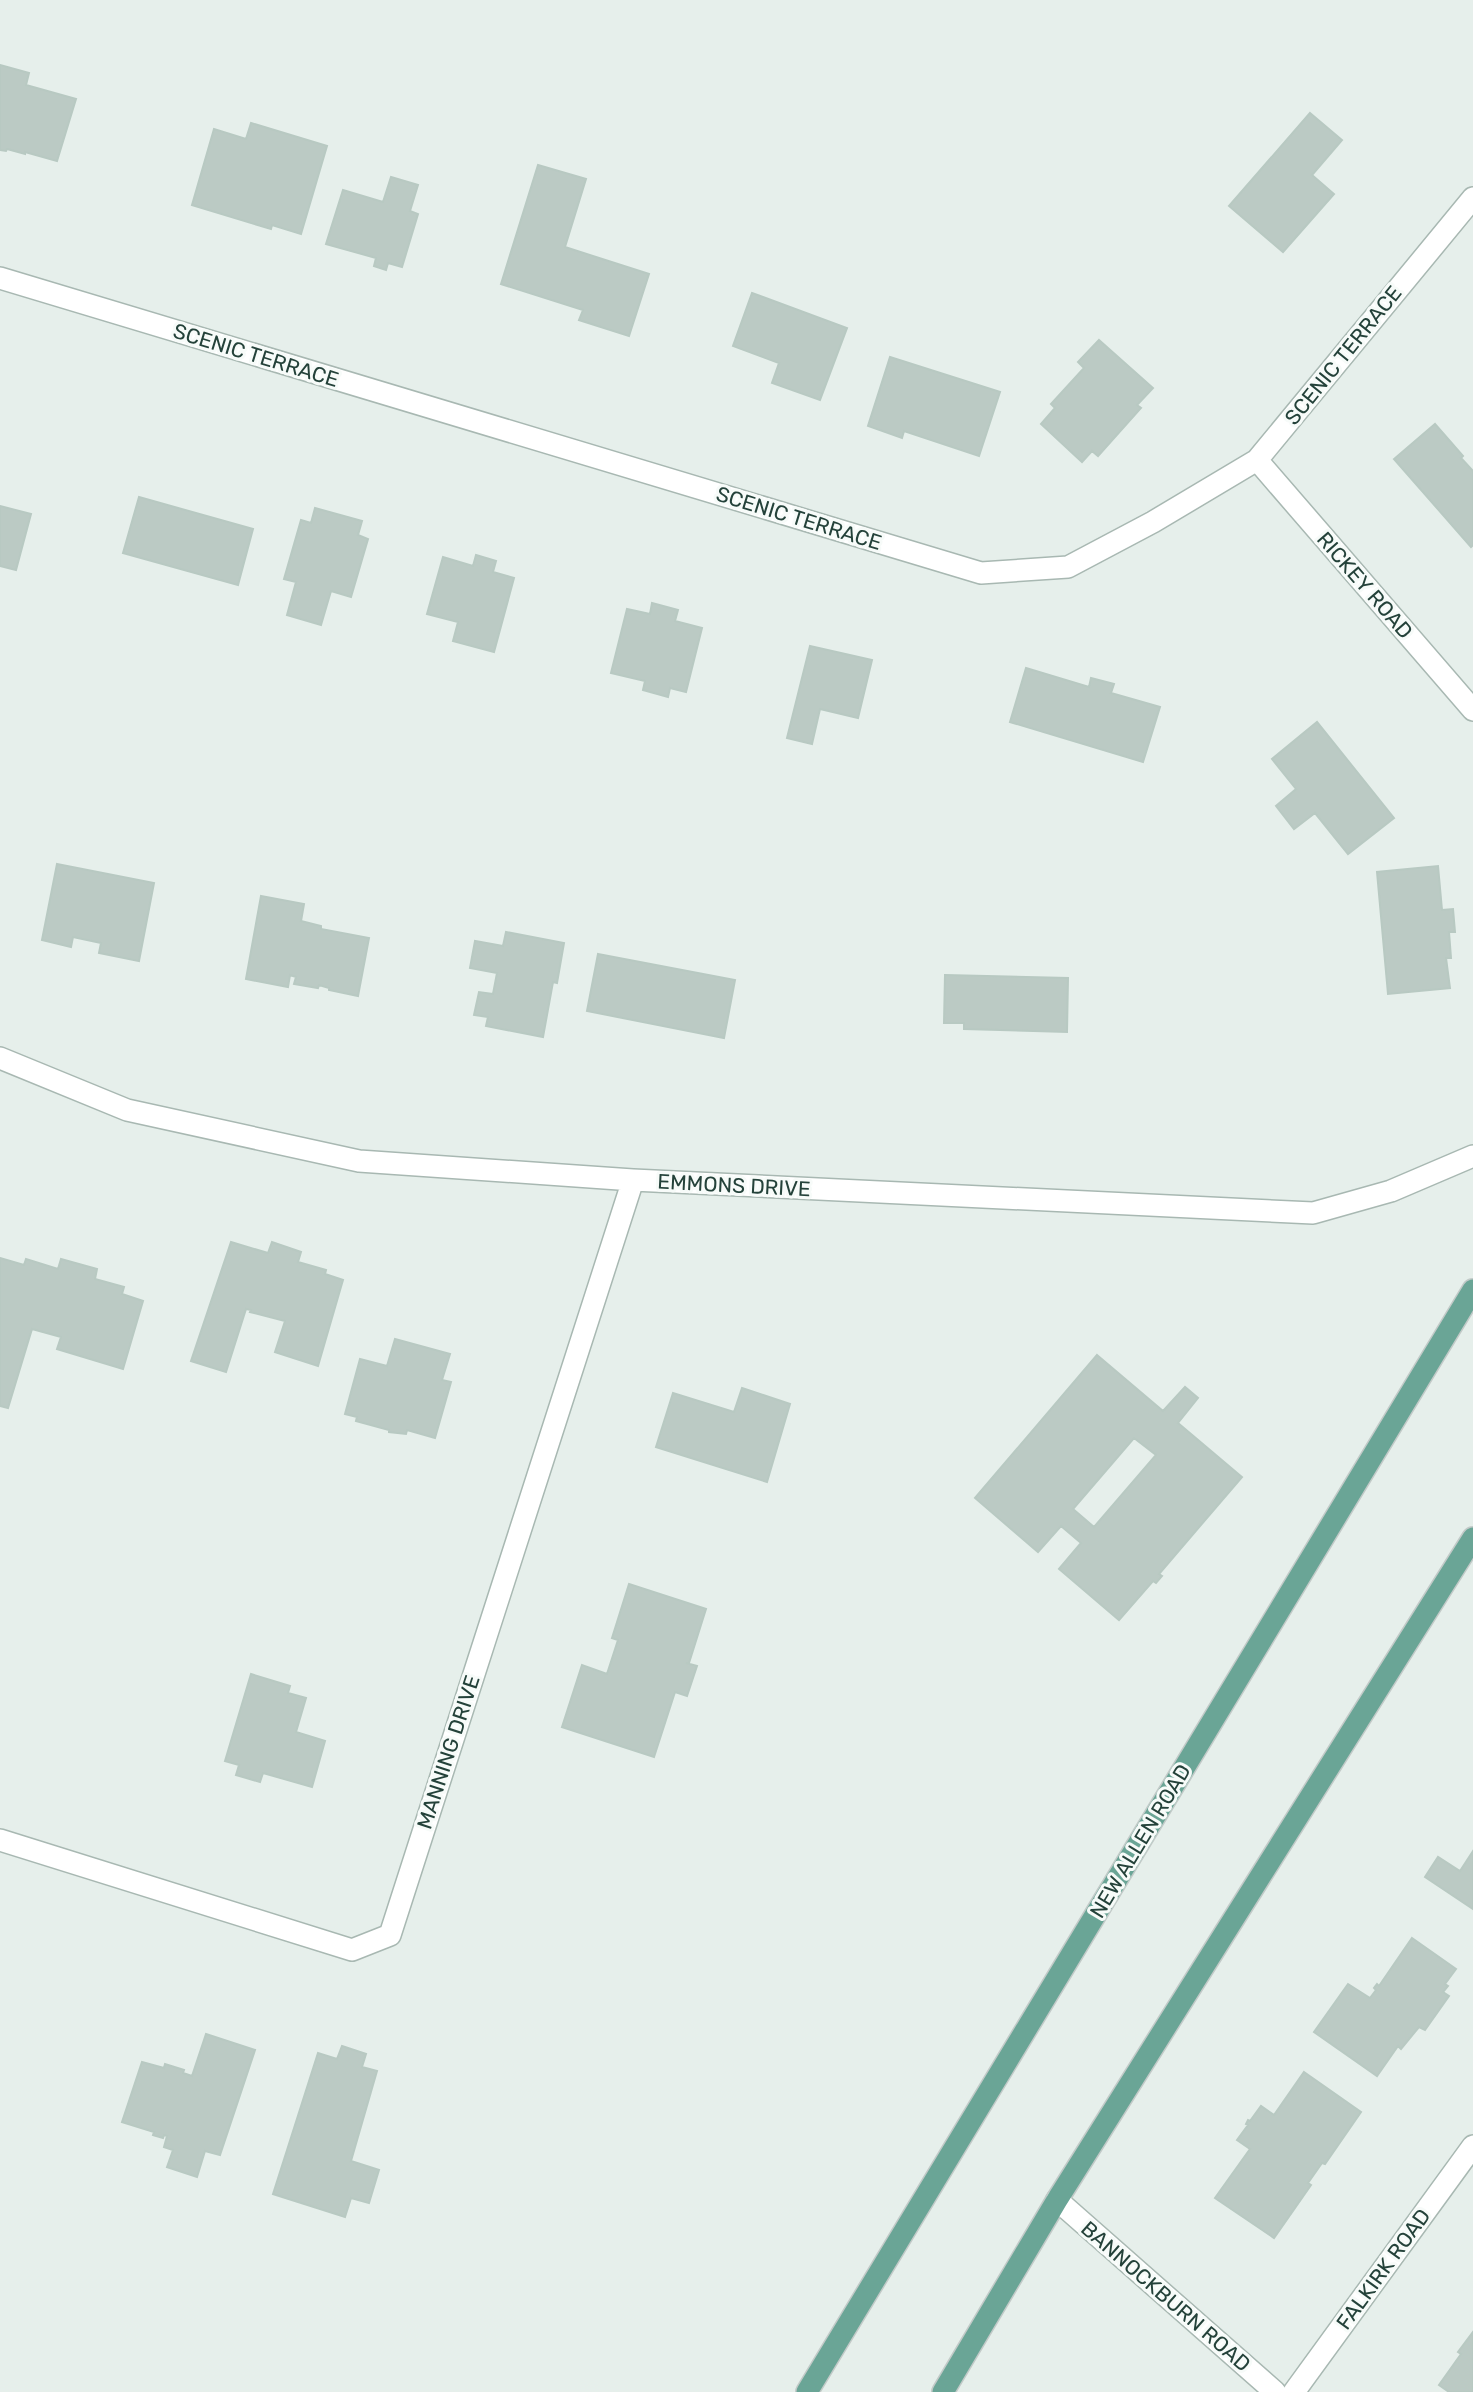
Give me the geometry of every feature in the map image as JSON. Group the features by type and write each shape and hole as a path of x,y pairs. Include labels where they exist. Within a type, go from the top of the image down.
{"main road":[{"name":"NEW ALLEN ROAD","path":"807,2392 1473,1290"},
{"path":"943,2392 1057,2200 1473,1538"}],"street":[{"name":"SCENIC TERRACE","path":"0,278 981,573 1068,567 1153,522 1257,460 1473,198"},
{"name":"RICKEY ROAD","path":"1257,460 1473,710"},
{"name":"EMMONS DRIVE","path":"0,1058 127,1110 359,1161 633,1180 1313,1213 1391,1191 1473,1156"},
{"name":"MANNING DRIVE","path":"0,1840 352,1950 390,1935 633,1180"},
{"name":"FALKIRK ROAD","path":"1294,2392 1473,2146"},
{"name":"BANNOCKBURN ROAD","path":"1057,2200 1275,2392"}],"building":[{"path":"0,65 29,73 26,85 76,99 57,161 25,152 0,150"},
{"path":"1310,113 1342,140 1312,175 1334,194 1283,252 1229,206"},
{"path":"251,123 327,146 301,234 272,225 271,229 192,205 214,129 246,139"},
{"path":"538,165 586,179 565,247 649,274 629,336 579,320 583,310 501,284"},
{"path":"391,177 418,185 410,211 418,214 402,267 388,263 386,270 374,266 376,258 326,244 343,190 383,202"},
{"path":"752,293 847,328 820,400 772,383 779,363 733,346"},
{"path":"1099,340 1153,388 1137,405 1141,408 1098,456 1092,451 1082,462 1041,424 1055,408 1051,404 1084,368 1078,362"},
{"path":"890,357 1000,392 979,456 904,431 902,438 868,426"},
{"path":"1435,424 1473,471 1471,547 1394,459"},
{"path":"139,497 253,529 238,585 123,553"},
{"path":"0,506 31,514 16,570 0,566"},
{"path":"315,508 362,521 358,535 368,539 351,597 331,591 321,625 287,615 296,582 284,579 301,520 311,523"},
{"path":"476,555 496,561 493,572 514,578 494,652 453,641 458,622 427,614 443,557 473,566"},
{"path":"652,603 678,610 675,621 702,628 686,692 670,688 668,697 643,690 645,681 611,673 627,609 650,614"},
{"path":"810,646 872,660 858,718 820,709 812,744 787,738"},
{"path":"1026,668 1089,687 1091,678 1114,684 1111,693 1160,707 1143,762 1010,722"},
{"path":"1317,722 1394,818 1348,854 1315,813 1294,829 1276,806 1296,789 1272,759"},
{"path":"57,864 154,883 139,961 99,953 101,943 73,937 71,947 42,940"},
{"path":"1438,866 1442,910 1453,909 1455,932 1449,932 1451,958 1446,958 1450,988 1388,994 1377,872"},
{"path":"261,896 304,904 301,921 321,926 321,929 369,938 358,996 319,985 318,988 294,984 296,977 290,975 288,987 246,979"},
{"path":"506,932 564,943 557,983 553,982 543,1037 486,1026 488,1017 474,1015 479,992 493,994 497,973 470,968 475,941 503,946"},
{"path":"598,954 735,980 724,1038 587,1011"},
{"path":"945,975 1068,978 1067,1032 964,1029 964,1023 944,1023"},
{"path":"231,1242 268,1253 272,1242 301,1252 298,1262 326,1270 325,1274 343,1280 318,1366 275,1352 285,1321 246,1309 226,1372 191,1361"},
{"path":"0,1258 24,1265 26,1259 58,1269 61,1259 97,1269 95,1279 124,1287 122,1294 143,1301 123,1369 57,1349 61,1337 32,1329 8,1408 0,1406"},
{"path":"395,1339 450,1354 442,1380 451,1382 435,1438 407,1430 406,1434 389,1432 356,1421 357,1417 345,1414 360,1359 387,1366"},
{"path":"1097,1355 1163,1411 1185,1387 1198,1398 1178,1423 1242,1477 1159,1574 1162,1576 1156,1583 1153,1581 1119,1620 1059,1569 1081,1543 1061,1526 1038,1552 975,1498","holes":["1134,1438 1156,1455 1094,1527 1073,1509"]},
{"path":"742,1388 790,1404 767,1482 656,1447 673,1393 734,1412"},
{"path":"629,1584 706,1609 689,1663 686,1663 697,1666 687,1696 675,1692 654,1757 562,1727 582,1665 607,1674 618,1640 612,1638"},
{"path":"251,1674 290,1686 288,1693 306,1698 296,1732 325,1741 312,1787 263,1773 260,1782 236,1775 239,1765 225,1761"},
{"path":"1473,1851 1473,1909 1425,1877 1438,1857 1460,1871"},
{"path":"1412,1938 1456,1969 1445,1984 1448,1986 1443,1992 1449,1996 1425,2030 1419,2027 1401,2049 1398,2046 1377,2076 1314,2032 1348,1984 1370,1998 1376,1990 1374,1988 1377,1984 1379,1986"},
{"path":"206,2034 255,2050 220,2155 205,2151 197,2177 167,2167 173,2150 164,2147 167,2136 164,2135 163,2138 153,2135 154,2132 122,2122 142,2062 164,2068 165,2064 184,2070 183,2073 192,2076"},
{"path":"342,2046 366,2054 362,2067 377,2071 351,2161 379,2170 369,2203 351,2198 345,2217 273,2194 318,2053 337,2059"},
{"path":"1304,2072 1361,2112 1325,2164 1322,2163 1308,2183 1311,2185 1274,2238 1215,2198 1250,2149 1237,2140 1248,2125 1248,2120 1250,2121 1261,2106 1274,2115"},
{"path":"1473,2332 1473,2392 1449,2392 1439,2385"}]}
